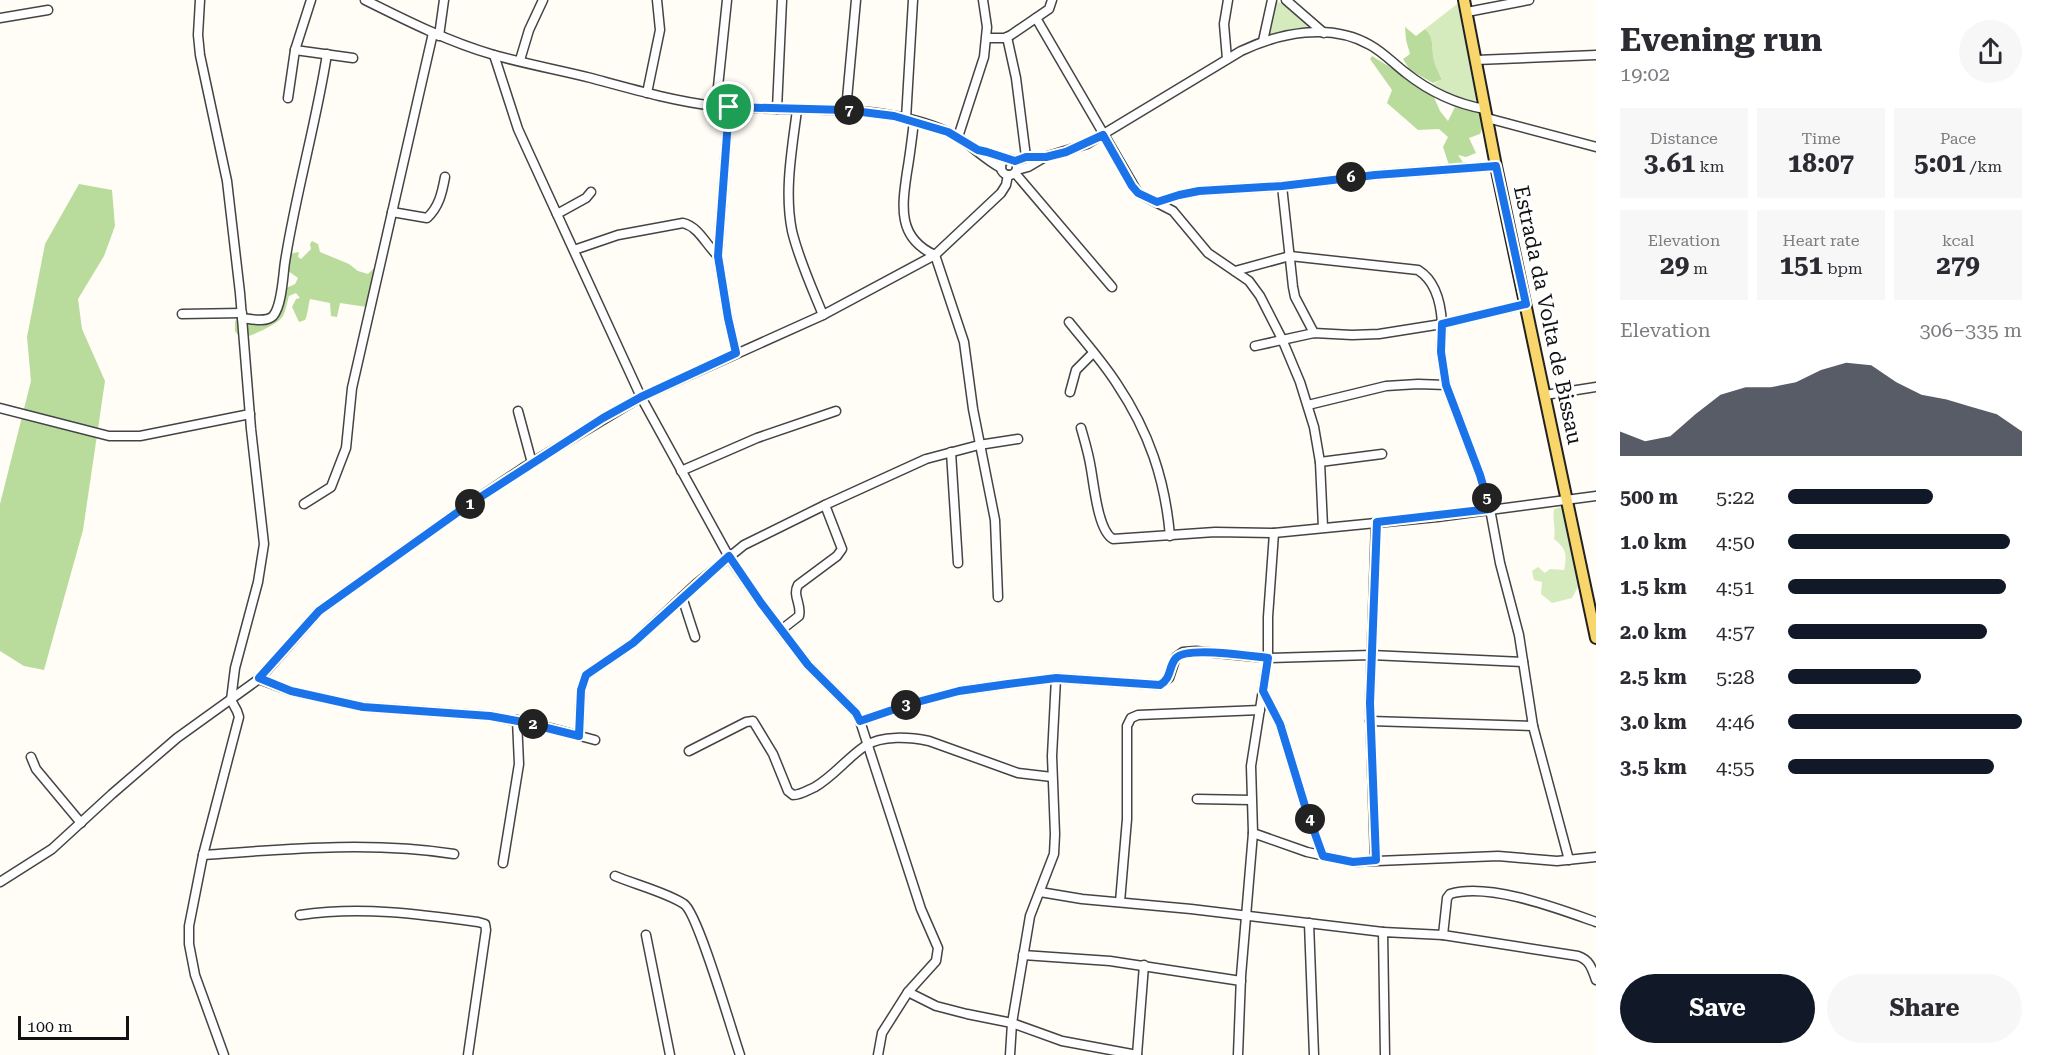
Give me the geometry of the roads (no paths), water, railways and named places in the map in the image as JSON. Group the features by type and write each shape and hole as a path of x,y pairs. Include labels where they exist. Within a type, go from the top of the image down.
{"main road":[{"name":"Estrada da Volta de Bissau","path":"1464,0 1496,166 1596,638"}],"street":[{"path":"200,0 198,35 200,55 227,180 264,544 258,582 238,656 231,700 238,717 202,855 191,913 189,944 195,975 224,1055"},
{"path":"288,98 295,50 311,0"},
{"path":"365,0 436,34 494,55 647,93 716,106 880,113 948,132 978,150 987,152 1010,168 1112,287"},
{"path":"304,504 331,487 345,448 352,388 444,0"},
{"path":"520,60 529,30 543,0"},
{"path":"647,93 660,30 657,0"},
{"path":"716,106 727,0"},
{"path":"777,109 782,0"},
{"path":"846,110 856,0"},
{"path":"913,0 910,120 903,218 920,248 935,255 964,342 979,445 995,520 998,597"},
{"path":"957,137 984,57 987,38 983,0"},
{"path":"987,38 1007,37 1048,9 1052,0"},
{"path":"1227,58 1224,24 1228,0"},
{"path":"1263,40 1272,0"},
{"path":"1286,0 1324,33"},
{"path":"1467,12 1529,0"},
{"path":"0,18 48,10"},
{"path":"1036,18 1132,186 1138,193 1173,211 1208,253 1255,288 1282,339 1308,405 1320,462 1323,527"},
{"path":"1010,168 1028,167 1046,157 1076,148 1103,135 1227,58 1263,40 1296,33 1324,33 1352,38 1369,45 1432,90 1456,102 1596,147"},
{"path":"1007,37 1018,89 1026,157"},
{"path":"295,50 353,58"},
{"path":"182,314 242,316 266,320 273,316 279,304 327,54"},
{"path":"494,55 518,129 641,397 681,471 729,556 781,630 808,665 856,713 860,721 921,909 938,948 936,961 908,992 882,1033 878,1055"},
{"path":"1476,60 1596,56"},
{"path":"729,107 718,256 736,353"},
{"path":"797,110 789,210 792,232 823,315"},
{"path":"0,882 52,849 177,738 259,678 319,611 465,507 532,463 641,397 823,315 935,255 1001,193 1010,168 1026,157 1046,157"},
{"path":"1157,202 1199,191 1282,186 1375,175 1496,166"},
{"path":"392,212 427,218 437,206 446,177"},
{"path":"1282,186 1295,297 1314,333"},
{"path":"557,214 586,198 591,192"},
{"path":"574,250 618,235 682,223 697,230 718,256"},
{"path":"1234,271 1290,256 1418,270 1427,275 1436,290 1442,324 1441,352 1446,385 1480,475 1490,509 1500,563 1519,636 1533,726 1569,860"},
{"path":"1255,346 1314,333 1379,334 1442,324 1526,304"},
{"path":"1069,322 1119,386 1156,459 1164,492 1170,536"},
{"path":"1070,392 1076,370 1093,353"},
{"path":"1308,405 1386,386 1446,385"},
{"path":"1545,395 1596,387"},
{"path":"0,408 109,436 127,436 187,427 250,414"},
{"path":"518,411 532,463"},
{"path":"681,471 757,438 836,411"},
{"path":"1081,428 1098,507 1107,535 1113,539 1215,532 1274,533 1596,496"},
{"path":"579,736 581,690 586,675 633,643 729,556 753,539 898,471 951,452 979,445 1018,440"},
{"path":"951,452 958,563"},
{"path":"1320,462 1382,454"},
{"path":"781,630 801,613 795,596 798,585 837,556 842,549 825,505"},
{"path":"1376,860 1370,721 1377,522"},
{"path":"1238,1055 1241,981 1253,833 1251,758 1268,658 1268,617 1274,533"},
{"path":"682,597 695,637"},
{"path":"860,721 959,691 1056,678 1160,685 1168,678 1176,657 1183,652 1196,651 1268,658 1371,655 1523,662"},
{"path":"259,678 291,691 363,707 490,716 517,720 595,740"},
{"path":"1010,1055 1012,1023 1030,916 1052,861 1055,845 1052,777 1056,678"},
{"path":"1263,691 1280,724 1323,856"},
{"path":"1120,902 1127,819 1127,726 1131,718 1138,715 1260,710"},
{"path":"503,863 519,764 517,720"},
{"path":"689,751 746,722 753,721 773,754 788,790 793,795 827,779 866,745 897,737 913,737 939,744 1018,773 1052,777"},
{"path":"1370,721 1533,726"},
{"path":"31,757 36,769 81,823"},
{"path":"1197,799 1251,800"},
{"path":"1253,833 1323,856 1353,862 1490,856 1546,860 1596,857"},
{"path":"202,855 375,847 454,854"},
{"path":"615,876 673,899 687,907 712,969 740,1055"},
{"path":"1040,892 1082,899 1383,932 1443,935 1578,956 1589,963 1596,980"},
{"path":"1443,935 1447,898 1456,892 1491,893 1516,897 1596,922"},
{"path":"300,915 334,911 383,911 484,924 486,930 468,1055"},
{"path":"1309,923 1314,1055"},
{"path":"1383,932 1385,1055"},
{"path":"646,935 670,1055"},
{"path":"1023,955 1144,965 1241,981"},
{"path":"908,992 936,1006 1012,1023 1071,1043 1137,1055 1144,965"}]}
